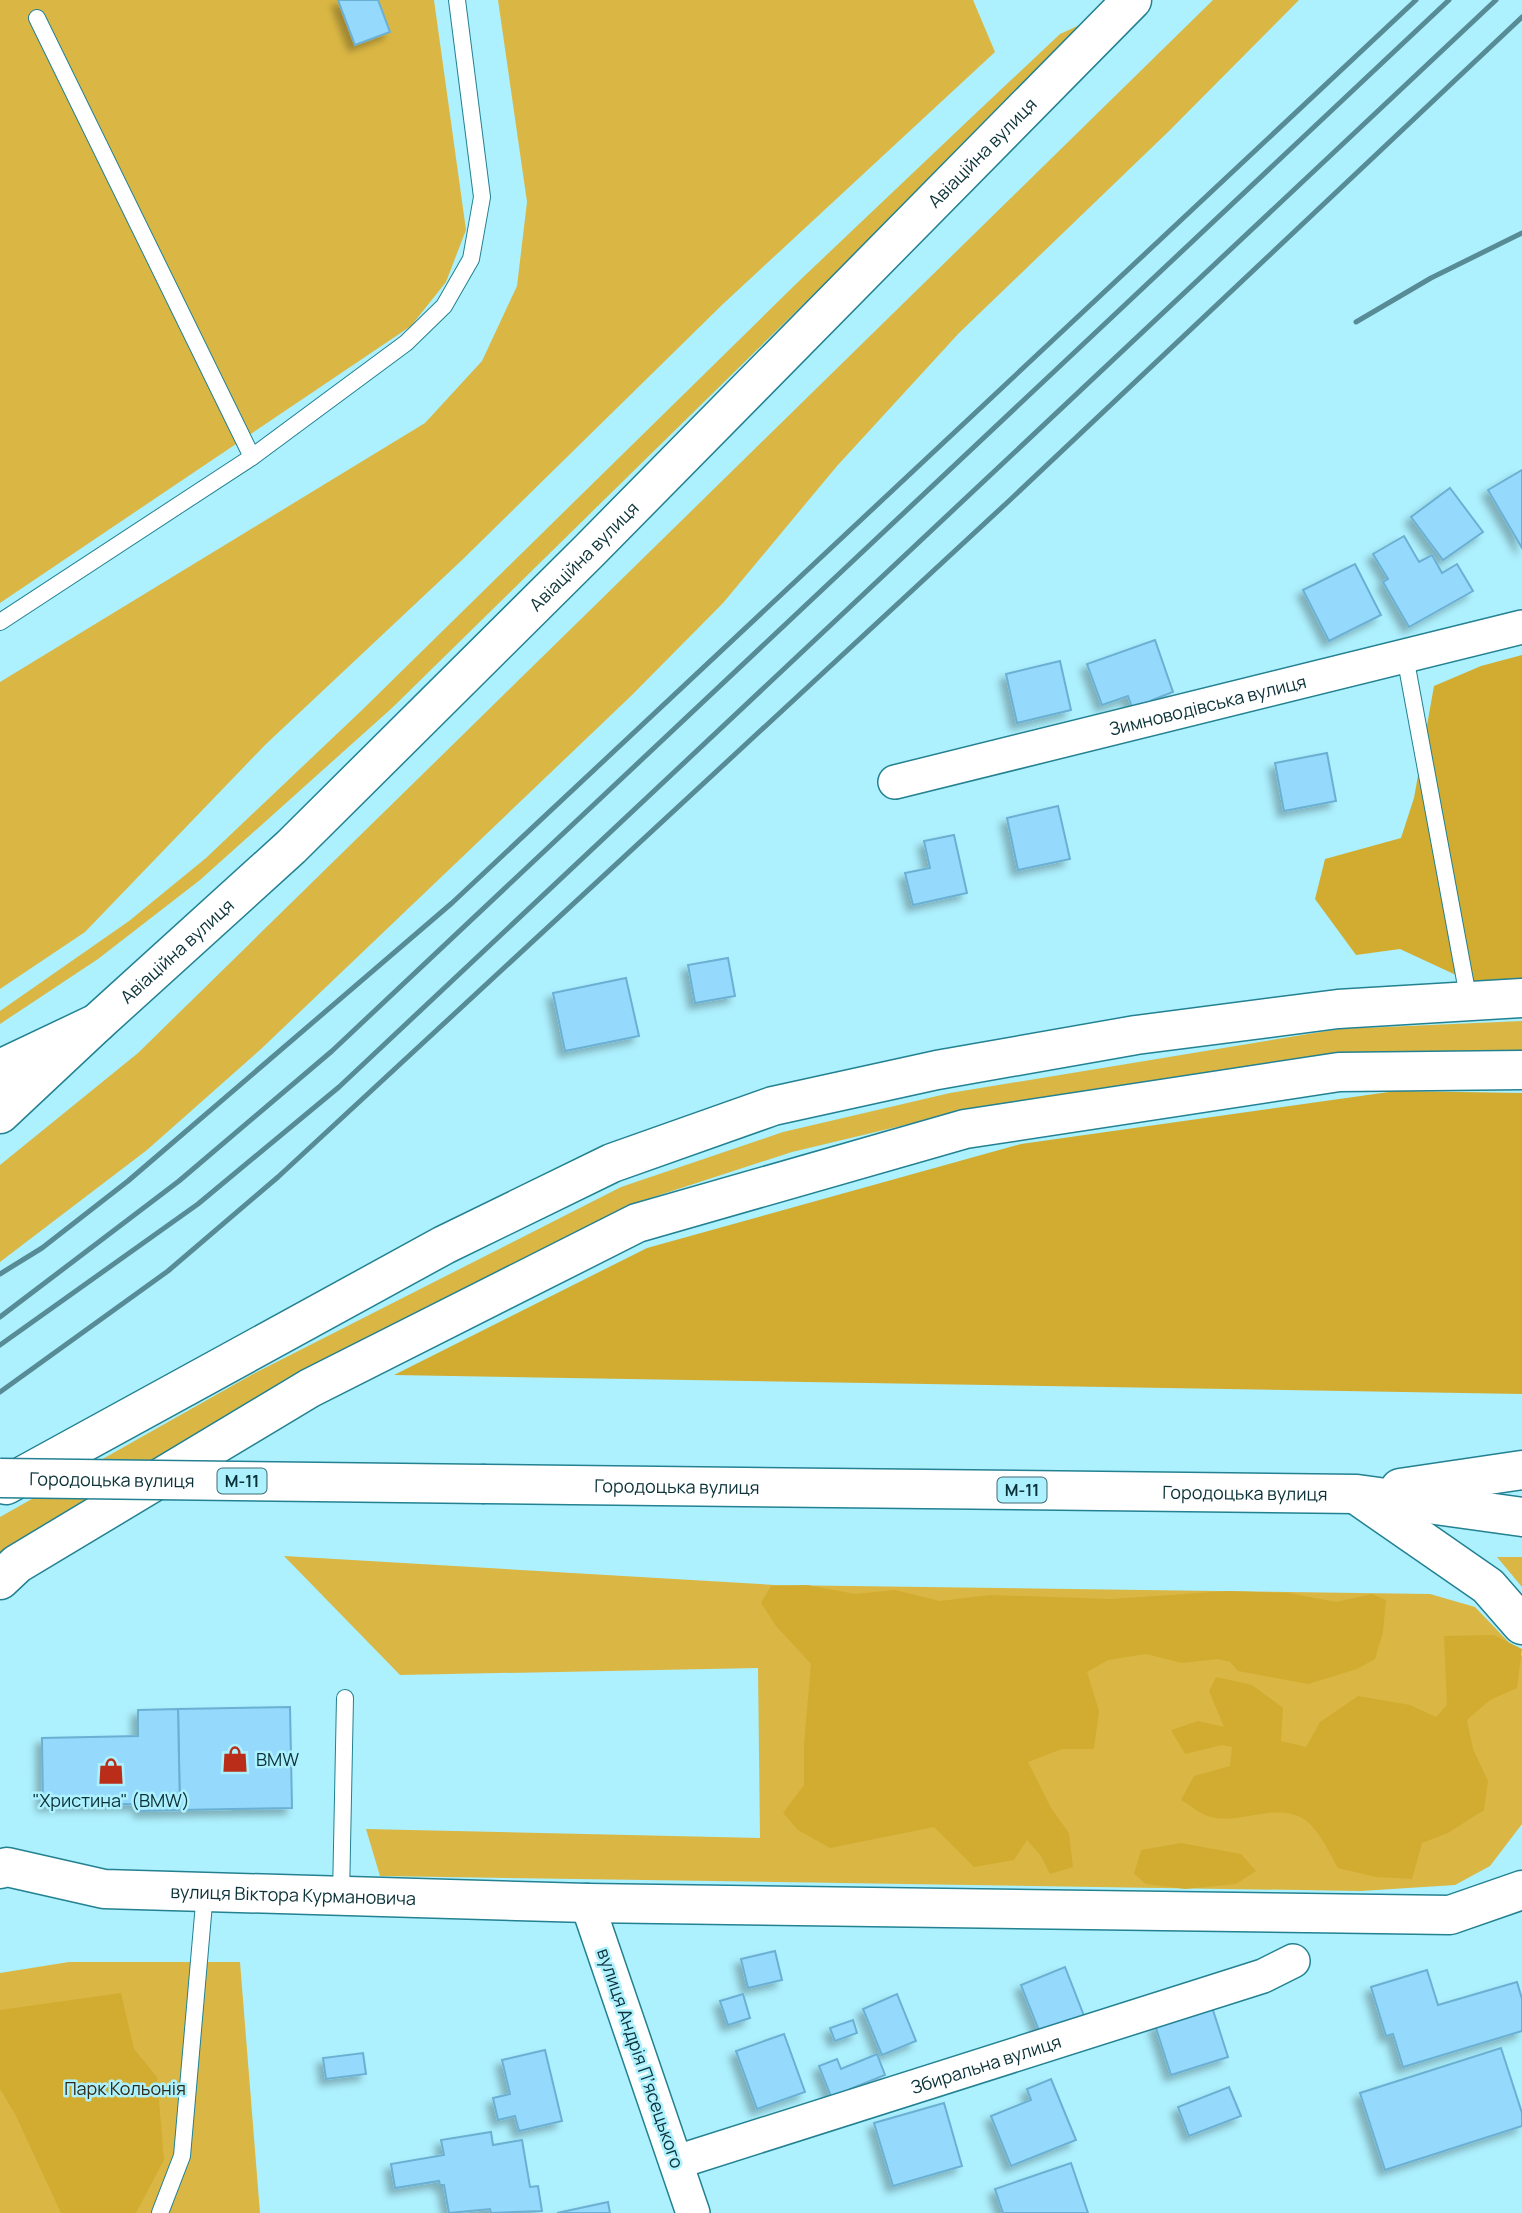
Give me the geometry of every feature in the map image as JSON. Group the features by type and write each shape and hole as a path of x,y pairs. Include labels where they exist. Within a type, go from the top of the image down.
{"street":[{"name":"Авіаційна вулиця","path":"0,1069 97,1023 320,817 589,551 1132,0"},
{"name":"Зимноводівська вулиця","path":"895,782 1522,627"},
{"path":"0,1489 456,1240 612,1163 773,1106 937,1070 1136,1035 1338,1009 1522,999"},
{"path":"0,1114 97,1023"},
{"path":"0,1580 17,1564 310,1388 637,1223 965,1129 1339,1072 1522,1070"},
{"name":"Городоцька вулиця","path":"1357,1494 1522,1470"},
{"name":"Городоцька вулиця","path":"0,1478 1357,1494 1522,1517"},
{"path":"1357,1494 1488,1586 1522,1625"},
{"name":"вулиця Віктора Курмановича","path":"2,1865 104,1889 587,1903 1450,1915 1522,1890"},
{"path":"1450,1915 1522,1865"},
{"name":"вулиця Андрія Пʼясецького","path":"587,1903 693,2213"},
{"name":"Збиральна вулиця","path":"677,2162 1263,1976 1293,1961"}],"lane":[{"path":"0,622 252,457 406,343 444,306 471,259 482,197 457,0"},
{"path":"37,18 252,457"},
{"path":"1405,656 1469,1002"},
{"path":"341,1896 345,1698"},
{"path":"160,2213 182,2156 205,1892"}],"green space":[{"path":"0,0 434,0 466,230 446,282 411,326 0,603"},
{"path":"498,0 973,0 995,52 723,304 461,561 265,745 85,932 0,989 0,682 425,423 482,361 517,286 527,202"},
{"path":"1213,0 1299,0 1168,132 959,333 837,466 723,603 632,695 261,1049 147,1150 0,1262 0,1165 138,1053"},
{"path":"1095,18 392,708 200,880 98,959 0,1024 0,1011 129,921 206,858 361,711 798,282 975,114 1060,34"},
{"path":"1522,655 1522,996 1456,975 1400,949 1356,955 1315,899 1325,859 1401,838 1414,798 1434,686 1481,666"},
{"path":"1522,1021 1522,1052 955,1113 792,1152 629,1205 268,1391 0,1553 0,1517 253,1374 621,1187 783,1132 950,1093 1339,1029"},
{"path":"1396,1091 1522,1093 1522,1394 394,1375 647,1248 1021,1144"},
{"path":"284,1556 775,1585 1430,1594 1475,1607 1522,1656 1522,1824 1490,1866 1455,1885 1361,1891 380,1876 366,1829 760,1838 758,1668 400,1675"},
{"path":"1497,1557 1522,1557 1522,1587"},
{"path":"807,1585 855,1594 895,1590 940,1601 990,1595 1112,1599 1228,1591 1289,1593 1336,1602 1372,1594 1386,1600 1383,1632 1375,1659 1357,1669 1308,1684 1238,1671 1230,1662 1218,1659 1182,1663 1146,1654 1108,1660 1087,1672 1099,1711 1094,1749 1062,1749 1028,1762 1051,1808 1069,1833 1073,1867 1050,1874 1041,1856 1027,1840 1014,1860 974,1867 934,1827 830,1848 798,1830 783,1813 804,1785 804,1744 811,1664 776,1626 761,1603 771,1586"},
{"path":"1494,1635 1522,1649 1517,1688 1490,1700 1467,1720 1473,1749 1488,1781 1484,1810 1448,1833 1422,1843 1412,1879 1376,1877 1338,1868 1316,1831 1298,1816 1275,1812 1227,1819 1216,1818 1205,1815 1181,1800 1194,1776 1230,1766 1232,1747 1222,1745 1185,1754 1171,1730 1198,1721 1224,1727 1209,1691 1216,1677 1252,1685 1283,1708 1281,1741 1306,1747 1320,1722 1358,1696 1410,1705 1436,1717 1447,1705 1444,1636"},
{"path":"1181,1843 1241,1854 1256,1871 1236,1884 1185,1889 1146,1884 1134,1874 1141,1850"},
{"name":"Парк Кольонія","path":"69,1962 240,1962 260,2213 0,2213 0,1973"},
{"path":"121,1993 134,2049 157,2077 164,2160 136,2213 61,2213 15,2114 0,2089 0,2010"}],"building":[{"path":"338,0 378,0 390,32 355,45"},
{"path":"1522,470 1522,548 1488,490"},
{"path":"1450,488 1483,532 1443,560 1411,517"},
{"path":"1404,536 1419,562 1432,555 1442,573 1457,564 1473,591 1409,627 1383,582 1388,579 1373,554"},
{"path":"1355,564 1381,615 1329,641 1303,590"},
{"path":"1155,640 1173,692 1152,700 1154,706 1134,713 1128,696 1102,705 1087,664"},
{"path":"1060,661 1071,710 1017,723 1006,674"},
{"path":"1327,753 1336,801 1284,811 1275,763"},
{"path":"1058,806 1070,859 1018,870 1007,818"},
{"path":"954,835 967,893 913,905 905,873 930,868 924,841"},
{"path":"728,958 735,996 695,1003 688,965"},
{"path":"626,978 639,1036 565,1051 553,993"},
{"name":"BMW","path":"290,1707 292,1808 180,1810 178,1709"},
{"name":"\"Христина\" (BMW)","path":"178,1709 180,1810 140,1811 139,1804 43,1805 42,1738 138,1736 138,1710"},
{"path":"775,1951 782,1980 748,1988 741,1959"},
{"path":"1065,1967 1086,2021 1042,2038 1021,1985"},
{"path":"1427,1970 1438,2005 1517,1982 1522,1999 1522,2031 1403,2067 1393,2034 1386,2036 1371,1987"},
{"path":"743,1994 750,2018 728,2025 720,2001"},
{"path":"897,1994 916,2041 882,2055 863,2009"},
{"path":"1212,2007 1228,2057 1171,2075 1155,2025"},
{"path":"853,2020 857,2033 835,2041 830,2028"},
{"path":"784,2034 805,2092 757,2109 736,2051"},
{"path":"1501,2048 1522,2113 1522,2126 1385,2170 1360,2093"},
{"path":"545,2050 562,2121 519,2131 515,2116 498,2120 493,2098 510,2094 502,2060"},
{"path":"363,2053 366,2074 326,2079 323,2058"},
{"path":"877,2054 885,2075 850,2089 853,2096 834,2104 819,2066 837,2059 841,2069"},
{"path":"1051,2079 1076,2140 1011,2166 991,2116 1031,2100 1027,2089"},
{"path":"1229,2087 1241,2116 1189,2136 1178,2107"},
{"path":"944,2103 962,2166 893,2186 874,2123"},
{"path":"491,2132 493,2145 522,2140 530,2187 538,2186 542,2211 491,2213 490,2209 449,2213 444,2185 440,2185 439,2181 395,2188 391,2164 444,2155 441,2140"},
{"path":"1071,2163 1088,2213 1003,2213 995,2189"},
{"path":"608,2202 610,2213 557,2213"}],"railway":[{"path":"0,1274 42,1248 128,1181 452,903 1416,0"},
{"path":"0,1317 179,1181 332,1051 1449,0"},
{"path":"0,1345 198,1204 339,1087 1496,0"},
{"path":"0,1392 168,1271 278,1177 1011,499 1522,17"},
{"path":"1356,322 1431,278 1522,233"}],"place":[{"name":"BMW","path":"235,1759"},
{"name":"\"Христина\" (BMW)","path":"111,1771"}]}
